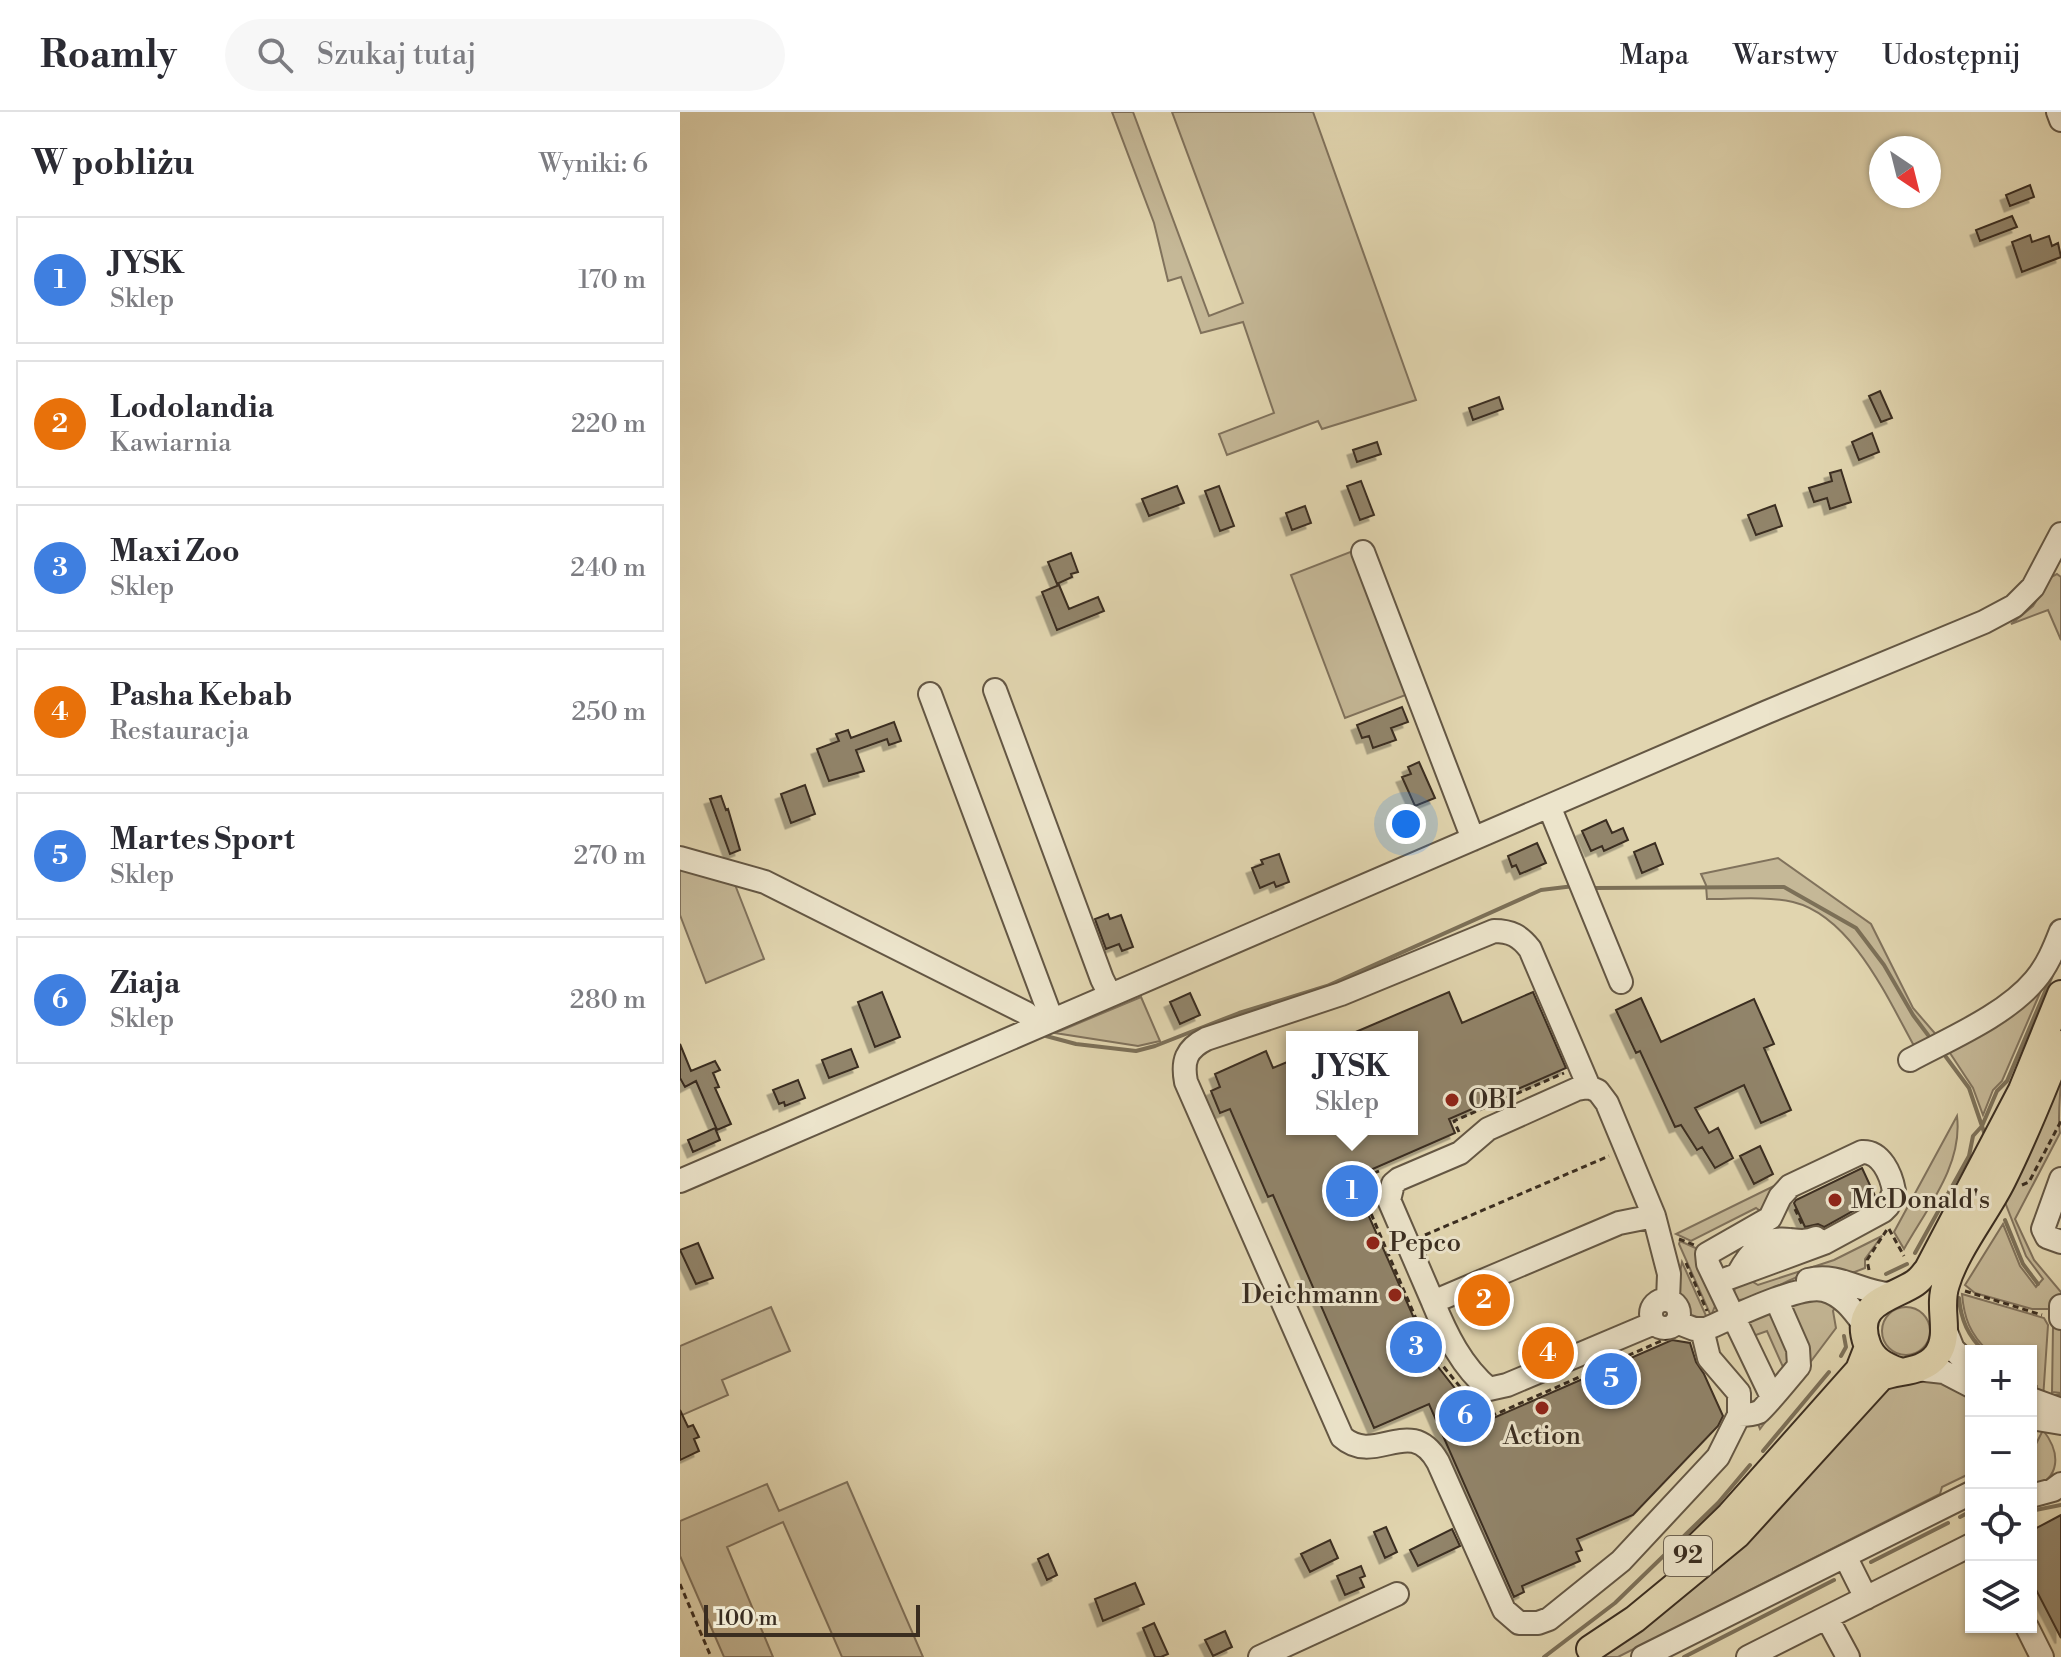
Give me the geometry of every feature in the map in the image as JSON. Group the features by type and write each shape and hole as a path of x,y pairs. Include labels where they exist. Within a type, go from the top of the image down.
{"main road":[{"name":"92","path":"1585,1653 1730,1515 1859,1370 1871,1310 1894,1292 1917,1282 1928,1269 2022,1090 2061,994"},
{"name":"92","path":"1585,1653 1635,1619 1737,1535 1881,1377 1935,1358 1944,1339 1941,1298 1947,1279 2002,1180 2061,1044"},
{"path":"1894,1292 1919,1294 1928,1299 1943,1322"},
{"path":"1867,1336 1880,1363 1908,1370"}],"street":[{"path":"2058,112 2061,120"},
{"path":"680,1181 1984,622 2014,606 2054,563 2061,534"},
{"path":"1363,552 1473,839"},
{"path":"995,690 1110,995"},
{"path":"930,694 1045,1023"},
{"path":"1549,806 1621,982"},
{"path":"680,858 765,882 1045,1023"},
{"path":"1589,1087 1530,949 1515,934 1504,931 1494,931 1341,994 1206,1039 1189,1050 1184,1064 1186,1082 1336,1427 1349,1444 1361,1448 1409,1439 1426,1445 1438,1462 1504,1610 1514,1620 1525,1624 1549,1619 1621,1561 1718,1457 1735,1424 1739,1393 1709,1358 1702,1329"},
{"path":"1910,1060 2018,997 2035,980 2050,957 2061,931"},
{"path":"1589,1087 1598,1091 1607,1103 1627,1148 1654,1216 1669,1274 1668,1300 1678,1310 1665,1322 1507,1385 1489,1389 1479,1381 1447,1337 1433,1302 1397,1248 1389,1200 1393,1184 1460,1153 1488,1129 1577,1089 1589,1087"},
{"path":"1728,1278 1884,1218 1894,1191 1882,1162 1868,1151 1854,1154 1790,1186 1780,1197 1770,1218 1709,1251 1708,1264 1728,1278 1733,1317 1771,1395"},
{"path":"2061,1179 2043,1231 2047,1237 2061,1242"},
{"path":"1433,1302 1619,1223 1654,1216"},
{"path":"1665,1322 1702,1329 1776,1299 1807,1281 1824,1278 1843,1279 1875,1293 1894,1292"},
{"path":"1776,1299 1821,1289 1845,1301 1867,1336"},
{"path":"1735,1424 1766,1407 1771,1395 1799,1366 1798,1349 1776,1299"},
{"path":"1943,1322 1953,1349 1965,1361"},
{"path":"1908,1370 1944,1372 1965,1383"},
{"path":"2050,1418 2061,1440"},
{"path":"2037,1494 2061,1484"},
{"path":"1643,1657 1965,1496"},
{"path":"1748,1657 1965,1548"},
{"path":"1845,1556 1866,1598"},
{"path":"1260,1657 1397,1594"},
{"path":"1827,1618 1848,1657"},
{"path":"2030,1633 2042,1657"}],"path":[{"path":"1397,1248 1627,1148"},
{"path":"1791,1200 1804,1229"},
{"path":"1884,1218 1904,1256"},
{"path":"1869,1271 1867,1260 1884,1218"},
{"path":"1959,1287 1973,1296 2049,1319 2061,1310"},
{"path":"680,1584 711,1657"}],"shaded area":[{"path":"1112,112 1133,112 1209,316 1243,303 1172,112 1313,112 1416,400 1322,429 1318,421 1227,455 1219,434 1274,413 1243,322 1201,333 1181,277 1168,281 1154,223"},
{"path":"1358,549 1411,693 1345,718 1291,575"},
{"path":"2057,574 2061,577 2061,640 2048,610 2011,624 2033,606 2051,577"},
{"path":"1778,858 1871,924 1913,1008 1939,1038 1929,1044 1913,1044 1865,961 1833,923 1814,910 1793,902 1772,899 1707,899 1701,874"},
{"path":"680,863 732,877 764,959 706,983 680,915"},
{"path":"2052,965 2002,1081 1993,1090 1983,1115 1973,1088 1946,1047"},
{"path":"1141,997 1160,1041 1138,1046 1055,1033"},
{"path":"2061,1075 2060,1133 2015,1219 2034,1260 2061,1292 2061,1297 2050,1309 2032,1309 1975,1293 1965,1285 2003,1224 2020,1266 2036,1287 2043,1279 2026,1256 2003,1197"},
{"path":"1957,1116 1957,1134 1949,1169 1904,1249 1894,1232"},
{"path":"1778,1184 1767,1216 1756,1208 1691,1241 1676,1234"},
{"path":"1882,1236 1865,1259 1865,1268 1852,1273 1840,1269 1814,1271 1751,1299 1738,1300 1734,1294 1735,1285 1748,1279 1758,1285 1834,1260"},
{"path":"1680,1241 1700,1250 1715,1306 1711,1316 1679,1244"},
{"path":"1682,1262 1707,1318 1695,1316 1682,1307 1678,1291"},
{"path":"1962,1294 2044,1318 2048,1325 2043,1399 2037,1396 2037,1345 1983,1345 1969,1325"},
{"path":"1806,1297 1838,1302 1833,1311 1836,1328 1760,1429 1756,1419 1795,1382 1788,1310 1791,1304"},
{"path":"771,1307 790,1351 722,1380 728,1395 680,1416 680,1346"},
{"path":"1906,1307 1915,1308 1923,1314 1929,1322 1929,1340 1923,1348 1915,1354 1906,1355 1897,1354 1889,1348 1883,1340 1882,1331 1883,1322 1889,1314 1897,1308"},
{"path":"1766,1311 1775,1314 1794,1351 1786,1368 1767,1331 1753,1336 1746,1325"},
{"path":"2053,1327 2061,1328 2061,1393 2052,1392"},
{"path":"1931,1377 1965,1389 1965,1476 1942,1487 1940,1494 1618,1657 1599,1657 1883,1388"},
{"path":"2043,1430 2053,1448 2055,1464 2048,1478 2037,1486 2037,1442"},
{"path":"847,1482 923,1657 842,1657 783,1522 727,1547 773,1657 724,1657 680,1556 680,1521 767,1484 779,1511"}],"building":[{"path":"2030,185 2034,197 2010,206 2006,195"},
{"path":"2012,216 2017,227 1980,241 1976,230"},
{"path":"2030,235 2032,242 2049,236 2052,246 2058,243 2061,257 2022,272 2012,242"},
{"path":"1880,391 1892,418 1881,422 1869,396"},
{"path":"1499,397 1503,409 1473,420 1469,408"},
{"path":"1872,433 1879,452 1859,460 1852,442"},
{"path":"1377,442 1381,454 1357,462 1353,450"},
{"path":"1841,470 1851,502 1830,509 1827,498 1814,502 1809,488 1832,481 1830,473"},
{"path":"1361,481 1374,515 1360,520 1347,486"},
{"path":"1177,486 1184,503 1149,516 1142,499"},
{"path":"1219,486 1234,526 1220,531 1205,491"},
{"path":"1775,505 1782,526 1756,535 1748,515"},
{"path":"1305,506 1311,523 1292,530 1286,513"},
{"path":"1071,553 1078,572 1057,584 1048,562"},
{"path":"1059,585 1069,609 1098,597 1104,611 1057,630 1042,592"},
{"path":"1402,707 1408,722 1391,728 1396,740 1373,748 1369,736 1362,738 1357,725"},
{"path":"894,722 901,741 889,745 887,739 856,750 864,771 829,781 817,749 839,741 836,734 848,730 851,738"},
{"path":"1419,762 1435,798 1415,806 1402,777 1411,774 1408,767"},
{"path":"805,785 815,814 791,823 781,794"},
{"path":"721,796 740,850 730,854 710,799"},
{"path":"1606,820 1612,833 1623,828 1628,840 1604,851 1602,846 1591,851 1582,831"},
{"path":"1537,843 1546,863 1520,874 1516,865 1512,867 1508,856"},
{"path":"1655,843 1663,864 1642,873 1634,852"},
{"path":"1279,854 1289,882 1276,887 1274,882 1260,888 1252,868 1263,864 1261,860"},
{"path":"1108,914 1110,919 1121,915 1133,947 1122,951 1119,944 1106,949 1095,919"},
{"path":"882,992 900,1037 875,1047 858,1002"},
{"path":"1449,992 1462,1023 1533,992 1566,1068 1449,1119 1455,1133 1352,1178 1432,1359 1482,1423 1672,1340 1690,1343 1723,1416 1718,1426 1633,1515 1577,1539 1582,1550 1576,1552 1580,1561 1522,1586 1524,1592 1514,1597 1429,1404 1374,1428 1273,1195 1268,1197 1230,1109 1220,1113 1211,1091 1220,1087 1215,1074 1266,1051 1273,1068 1286,1063 1286,1135 1418,1135 1418,1031 1358,1031"},
{"path":"1190,993 1200,1015 1180,1024 1170,1002"},
{"path":"1641,998 1661,1042 1754,999 1774,1044 1764,1048 1791,1110 1761,1123 1744,1085 1695,1108 1709,1133 1718,1128 1733,1158 1715,1168 1702,1147 1697,1150 1681,1125 1675,1127 1640,1051 1636,1053 1616,1010"},
{"path":"680,1044 691,1071 715,1061 720,1070 713,1073 719,1087 715,1088 731,1124 717,1130 696,1081 685,1087 680,1078"},
{"path":"851,1049 858,1067 829,1078 822,1060"},
{"path":"798,1080 805,1098 785,1106 784,1102 779,1104 773,1090"},
{"path":"715,1128 720,1140 693,1152 688,1140"},
{"path":"1760,1146 1773,1174 1754,1184 1740,1156"},
{"name":"McDonald's","path":"1862,1168 1876,1198 1824,1227 1818,1224 1805,1227 1794,1203 1796,1200"},
{"path":"698,1243 713,1278 696,1284 680,1250"},
{"path":"680,1410 688,1427 693,1425 699,1437 694,1439 699,1451 680,1460"},
{"path":"2061,1515 2061,1638 2037,1592 2037,1528"},
{"path":"1386,1527 1397,1552 1385,1558 1374,1532"},
{"path":"1452,1529 1460,1546 1418,1566 1410,1550"},
{"path":"1330,1540 1338,1558 1310,1572 1301,1554"},
{"path":"1048,1554 1057,1575 1047,1580 1038,1559"},
{"path":"1361,1566 1365,1576 1360,1578 1364,1587 1345,1595 1337,1576"},
{"path":"1135,1583 1144,1604 1103,1621 1095,1599"},
{"path":"1154,1623 1168,1654 1161,1657 1155,1657 1143,1628"},
{"path":"1225,1631 1232,1647 1213,1656 1205,1640"}],"waterway":[{"path":"1046,1036 1076,1044 1136,1051 1155,1046 1239,1013 1327,986 1541,890 1574,886"},
{"path":"1594,888 1784,887 1856,928 1884,965 1928,1035"},
{"path":"1915,1253 1969,1156 1973,1136 1982,1126 1997,1091 2007,1081 2053,973"},
{"path":"1946,1057 1969,1088 1984,1132"},
{"path":"2005,1220 2023,1264 2038,1284"},
{"path":"1886,1274 1907,1264"},
{"path":"1959,1298 1966,1327 1979,1345"},
{"path":"1841,1356 1846,1347 1844,1336"},
{"path":"1763,1451 1829,1372"},
{"path":"2056,1396 2061,1395"},
{"path":"1544,1657 1615,1603 1718,1503 1750,1465"},
{"path":"2037,1510 2061,1505"},
{"path":"1960,1517 1965,1514"},
{"path":"1871,1562 1948,1523"},
{"path":"1684,1657 1834,1580"}],"place":[{"name":"OBI","path":"1452,1100"},
{"name":"JYSK","path":"1352,1191"},
{"name":"McDonald's","path":"1835,1200"},
{"name":"Pepco","path":"1373,1243"},
{"name":"Deichmann","path":"1395,1295"},
{"name":"Lodolandia","path":"1484,1300"},
{"name":"Maxi Zoo","path":"1416,1347"},
{"name":"Pasha Kebab","path":"1548,1353"},
{"name":"Martes Sport","path":"1611,1379"},
{"name":"Action","path":"1542,1408"},
{"name":"Ziaja","path":"1465,1416"}]}
